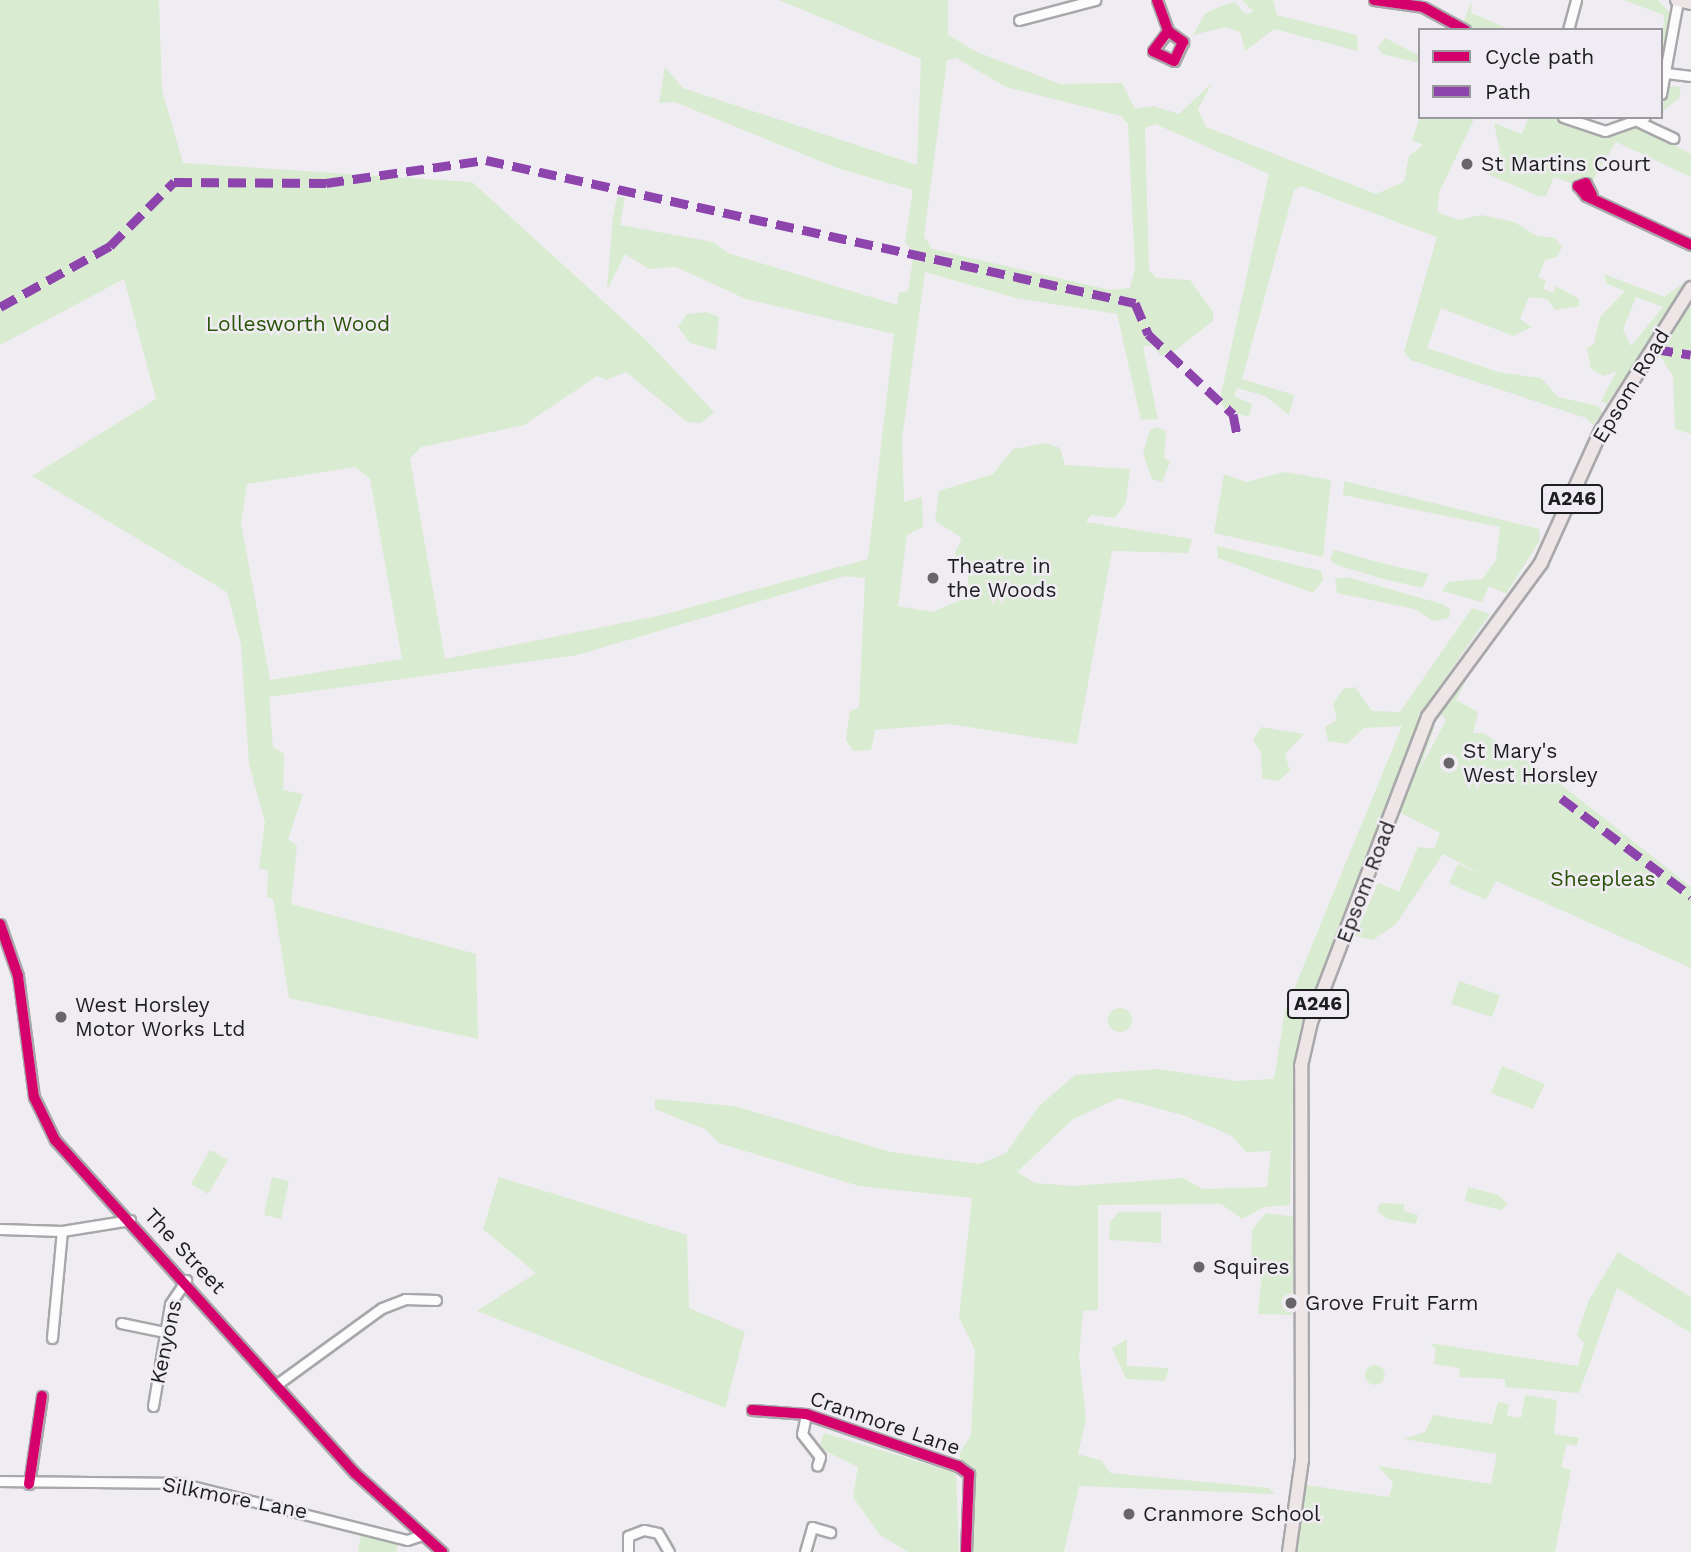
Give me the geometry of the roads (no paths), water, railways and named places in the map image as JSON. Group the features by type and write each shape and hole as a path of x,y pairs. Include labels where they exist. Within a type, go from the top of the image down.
{"main road":[{"path":"1677,0 1691,3"},
{"name":"Epsom Road","path":"1289,1552 1302,1460 1301,1066 1311,1022 1428,717 1541,563 1601,431 1691,288"}],"street":[{"path":"1019,20 1093,0"},
{"path":"1157,0 1168,31"},
{"path":"1374,0 1423,7 1461,28"},
{"path":"1569,28 1576,0"},
{"path":"1663,86 1677,0"},
{"path":"1666,73 1691,76"},
{"path":"1569,119 1605,131 1642,120 1674,138"},
{"path":"1592,195 1691,245"},
{"name":"The Street","path":"0,924 18,976 40,1112 55,1140 280,1382 355,1473 442,1552"},
{"path":"0,1228 62,1231 130,1220"},
{"path":"52,1338 62,1231"},
{"name":"Kenyons","path":"153,1406 173,1297 186,1280"},
{"path":"280,1382 382,1308 405,1299 436,1300"},
{"path":"121,1323 165,1332"},
{"path":"29,1484 42,1396"},
{"name":"Cranmore Lane","path":"752,1410 806,1414 969,1474 966,1552"},
{"path":"806,1414 802,1434 820,1457 817,1466"},
{"name":"Silkmore Lane","path":"0,1481 29,1484 180,1483 407,1540 422,1535"},
{"path":"805,1552 812,1527 830,1532"},
{"path":"628,1552 628,1536 644,1530 657,1533 669,1552"}],"place":[{"name":"St Martins Court","path":"1467,164"},
{"name":"Theatre in the Woods","path":"933,578"},
{"name":"St Mary's West Horsley","path":"1449,763"},
{"name":"West Horsley Motor Works Ltd","path":"61,1017"},
{"name":"Squires","path":"1199,1267"},
{"name":"Grove Fruit Farm","path":"1291,1303"},
{"name":"Cranmore School","path":"1129,1514"}],"park label":[{"name":"Lollesworth Wood","path":"298,324"},
{"name":"Sheepleas","path":"1603,879"}]}
